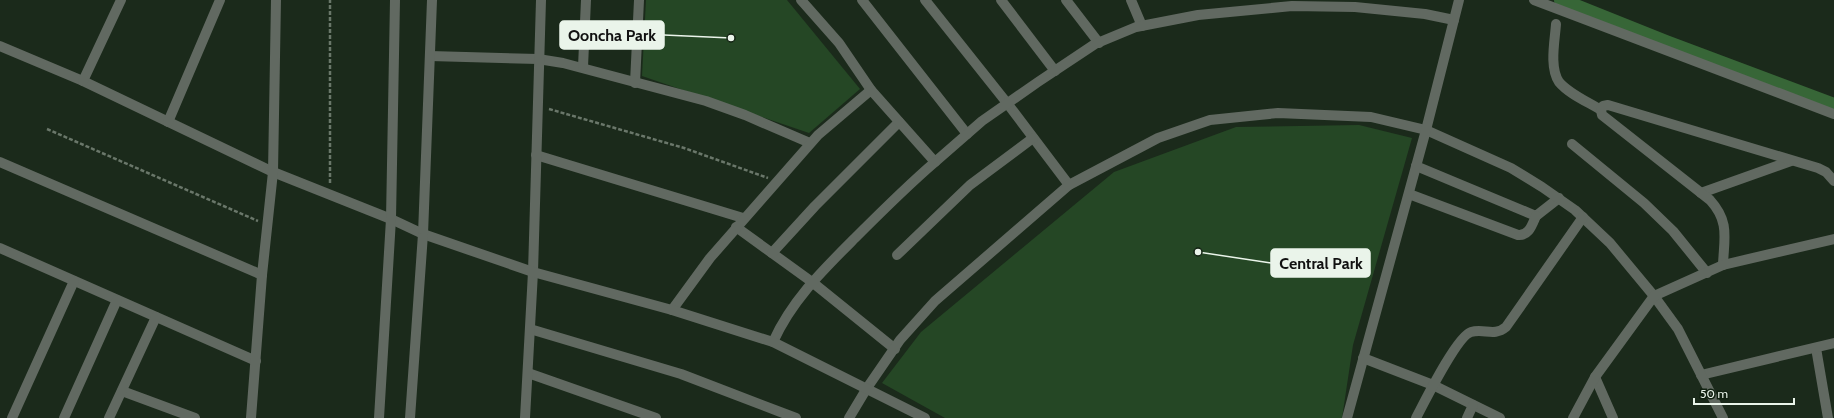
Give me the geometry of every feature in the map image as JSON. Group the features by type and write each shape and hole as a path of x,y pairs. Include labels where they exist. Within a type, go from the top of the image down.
{"street":[{"path":"83,81 121,0"},
{"path":"168,122 220,0"},
{"path":"250,418 256,361 262,275 273,172 276,0"},
{"path":"379,418 391,219 395,0"},
{"path":"410,418 423,234 432,0"},
{"path":"525,418 533,272 540,0"},
{"path":"584,67 586,0"},
{"path":"635,83 639,0"},
{"path":"801,0 839,43 871,90 934,162"},
{"path":"862,0 967,134"},
{"path":"925,0 1007,103 1069,185"},
{"path":"1001,0 1055,71"},
{"path":"1066,0 1099,43"},
{"path":"1131,0 1142,26"},
{"path":"1347,418 1409,194 1459,0"},
{"path":"1534,0 1834,114"},
{"path":"773,342 781,323 800,295 904,189 967,134 1007,103 1099,43 1142,26 1198,15 1292,6 1355,8 1425,14 1454,20"},
{"path":"1556,24 1554,59 1555,71 1559,82 1569,91 1601,110 1602,115 1701,193 1718,209 1723,220 1723,265"},
{"path":"0,46 83,81 273,172 391,219 423,234 533,272 672,310 773,342 925,418"},
{"path":"430,56 538,59 584,67 635,83 706,101 745,115 810,143"},
{"path":"672,310 705,263 810,143 846,109 871,90"},
{"path":"1601,110 1603,106 1608,105 1826,172 1834,181"},
{"path":"849,418 867,388 895,349 935,301 1069,185 1158,138 1210,120 1278,113 1372,117 1426,130 1511,168 1559,198 1583,217 1610,243 1654,296 1678,329 1723,418"},
{"path":"772,253 815,206 899,122"},
{"path":"897,255 970,185 1033,138"},
{"path":"1572,144 1644,203 1673,231 1707,273"},
{"path":"536,155 743,218"},
{"path":"1701,193 1791,161"},
{"path":"0,162 262,275"},
{"path":"1416,166 1536,216"},
{"path":"1409,194 1518,235 1528,233 1536,216 1559,198"},
{"path":"1416,418 1433,385 1466,335 1470,332 1501,332 1506,327 1583,217"},
{"path":"736,227 812,282 895,349"},
{"path":"1573,418 1595,377 1654,296 1723,265 1834,239"},
{"path":"0,248 256,361"},
{"path":"12,418 74,281"},
{"path":"64,418 117,300"},
{"path":"109,418 156,317"},
{"path":"530,329 681,374 796,418"},
{"path":"1701,375 1834,343"},
{"path":"1816,348 1828,418"},
{"path":"1363,358 1433,385 1500,418"},
{"path":"528,373 656,418"},
{"path":"1595,377 1612,418"},
{"path":"122,391 195,418"},
{"path":"1467,418 1473,405"}],"path":[{"path":"330,0 330,195"},
{"path":"537,106 684,148 777,181"},
{"path":"47,129 268,225"}],"green space":[{"path":"646,0 787,0 860,89 809,133 642,76"},
{"path":"1359,125 1412,138 1353,345 1342,418 945,418 882,383 921,332 1114,172 1236,127"}],"waterway":[{"path":"1561,0 1666,42 1834,105"}],"place":[{"name":"Ooncha Park","path":"731,38"},
{"name":"Central Park","path":"1198,252"}]}
